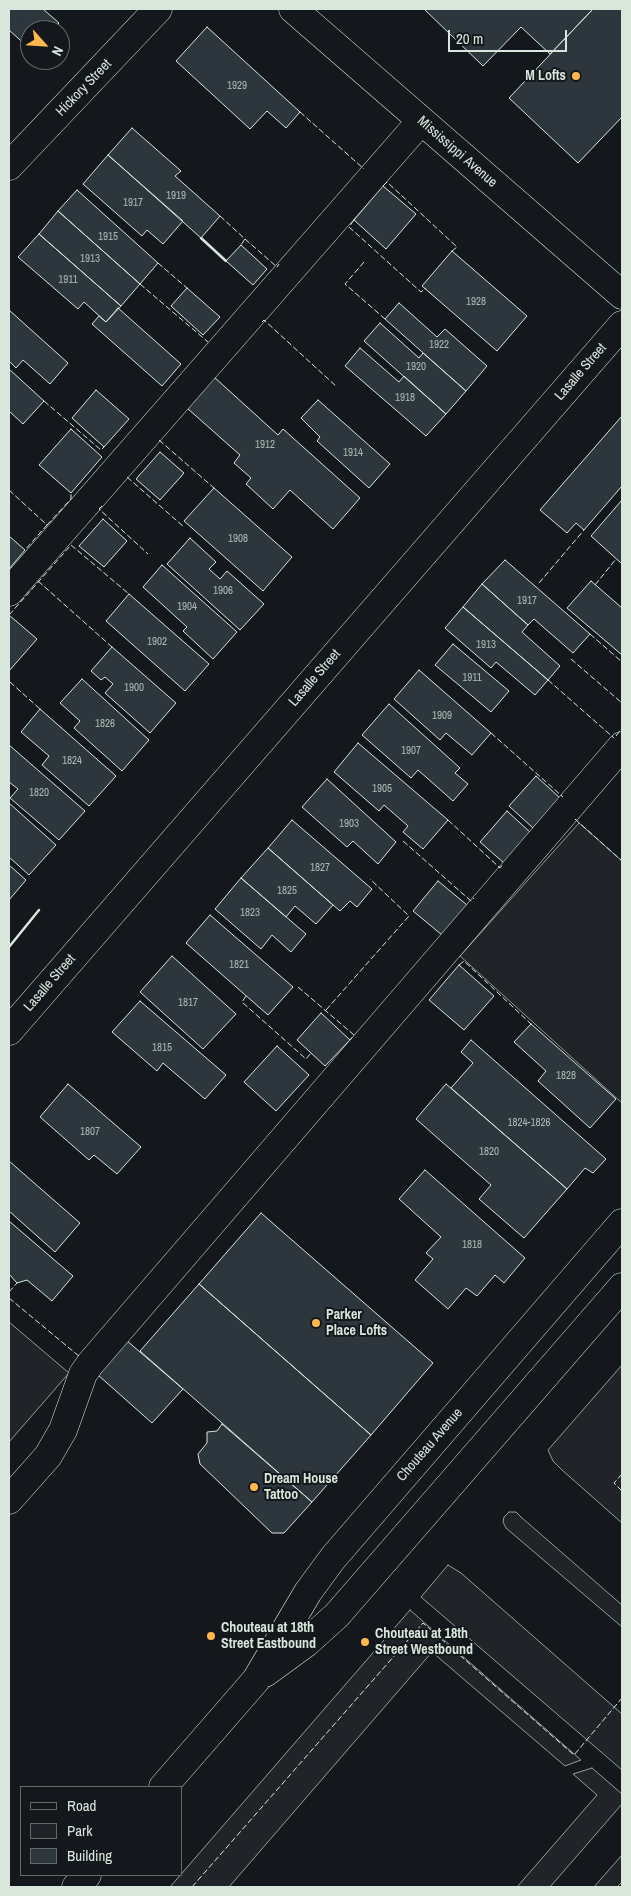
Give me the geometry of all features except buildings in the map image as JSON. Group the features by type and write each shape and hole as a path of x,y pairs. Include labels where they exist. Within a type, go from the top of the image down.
{"street":[{"name":"Hickory Street","path":"9,166 158,9"},
{"name":"Mississippi Avenue","path":"293,9 622,295"},
{"path":"9,592 421,121"},
{"name":"Lasalle Street","path":"9,1031 622,325"},
{"path":"9,1500 48,1456 63,1430 83,1374 90,1364 622,746"},
{"name":"Chouteau Avenue","path":"164,1786 256,1680 308,1592 333,1558 622,1223"},
{"name":"Chouteau Avenue","path":"256,1680 306,1643 337,1615 622,1287"},
{"path":"76,1887 86,1876"}],"green space":[{"path":"579,823 622,861 622,1103 460,956"},
{"path":"9,1322 69,1373 9,1442"},
{"path":"622,1365 622,1523 562,1470 553,1461 548,1450"},
{"path":"509,1512 516,1512 622,1605 622,1627 506,1528 503,1522 504,1517"},
{"path":"448,1565 461,1573 622,1714 622,1770 421,1597"},
{"path":"410,1610 581,1760 565,1766 432,1652 229,1887 170,1887 180,1876 182,1876 182,1873"},
{"path":"592,1768 622,1794 622,1804 550,1887 517,1887 597,1795 573,1774"},
{"path":"622,1855 622,1882 617,1887 594,1887"}],"fence":[{"path":"300,112 364,169"},
{"path":"383,186 387,182 457,247 452,251"},
{"path":"220,216 245,239 241,245"},
{"path":"354,220 349,227 421,292 426,288"},
{"path":"245,239 277,267 279,264"},
{"path":"364,262 345,284 385,319"},
{"path":"158,263 187,288"},
{"path":"140,284 208,342"},
{"path":"262,322 264,320 337,387"},
{"path":"44,401 101,450 104,447"},
{"path":"159,440 214,488"},
{"path":"127,477 184,527"},
{"path":"9,490 47,525 25,550"},
{"path":"47,525 71,499 71,493"},
{"path":"102,506 99,509 148,554"},
{"path":"539,583 584,530"},
{"path":"9,615 71,545 129,594"},
{"path":"595,585 616,559"},
{"path":"38,581 112,647"},
{"path":"590,634 622,662"},
{"path":"571,659 622,703"},
{"path":"548,680 614,738"},
{"path":"10,682 40,709"},
{"path":"616,736 622,728"},
{"path":"491,733 563,797"},
{"path":"575,819 622,861"},
{"path":"448,820 500,868 503,864"},
{"path":"403,841 471,901 474,898"},
{"path":"326,1010 409,916 370,879"},
{"path":"459,965 464,961 531,1024"},
{"path":"298,987 354,1035 350,1040"},
{"path":"246,996 242,1002 306,1059 311,1053"},
{"path":"9,1292 17,1283"},
{"path":"9,1298 80,1357"},
{"path":"622,1474 614,1483 622,1491"},
{"path":"192,1887 423,1623 574,1755 622,1698"}],"wall":[{"path":"201,238 226,261"},
{"path":"9,947 39,910"}],"place":[{"name":"M Lofts","path":"576,76"},
{"name":"Parker Place Lofts","path":"316,1323"},
{"name":"Dream House Tattoo","path":"254,1487"},
{"name":"Chouteau at 18th Street Eastbound","path":"211,1636"},
{"name":"Chouteau at 18th Street Westbound","path":"365,1642"}]}
